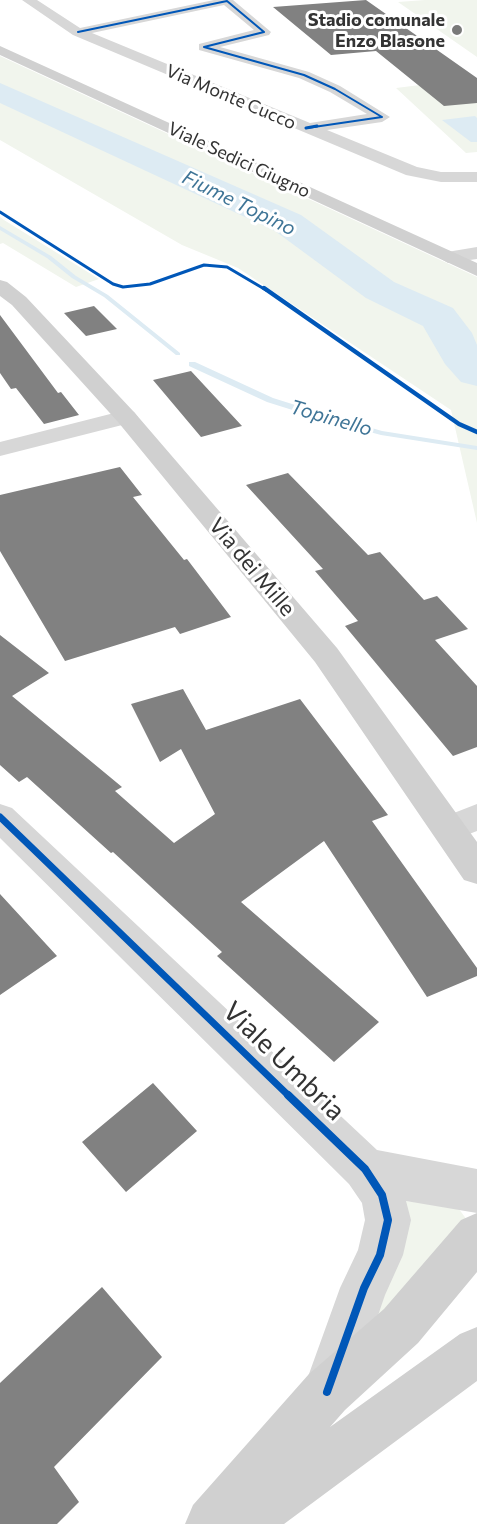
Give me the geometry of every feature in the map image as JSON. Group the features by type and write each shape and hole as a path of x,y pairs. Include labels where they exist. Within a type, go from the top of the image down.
{"main road":[{"name":"Viale Sedici Giugno","path":"0,50 477,270"},
{"name":"Via dei Mille","path":"0,286 19,302 126,417 326,655 462,823 477,870"},
{"path":"212,1524 327,1392 401,1326 477,1236"},
{"path":"240,1524 477,1351"}],"street":[{"name":"Via Monte Cucco","path":"28,0 78,32 412,171 441,177 477,177"},
{"path":"78,32 229,0 264,32 204,46 304,75 335,88 382,117 306,128"},
{"path":"303,92 335,88"},
{"path":"237,100 270,96"},
{"path":"448,257 477,253"},
{"path":"0,449 126,417"},
{"name":"Viale Umbria","path":"0,817 365,1169 382,1195 388,1220 380,1255 364,1288 327,1392"},
{"path":"365,1169 414,1181 477,1191"}],"shaded area":[{"name":"Stadio comunale Enzo Blasone","path":"477,0 477,57 398,2"},
{"path":"0,56 477,277 477,523 451,410 238,268 182,245 0,140"},
{"path":"477,78 477,152 466,153 396,88"},
{"path":"475,116 477,118 477,142 471,142 442,120"},
{"path":"0,217 99,279 76,287 3,243 0,244"},
{"path":"405,1201 456,1205 467,1220 363,1334"}],"building":[{"path":"366,0 477,78 477,103 444,106 376,51 331,55 273,7"},
{"path":"94,306 117,329 86,336 64,313"},
{"path":"0,315 58,393 61,392 79,415 44,424 16,388 11,389 0,373"},
{"path":"191,371 242,426 201,437 153,380"},
{"path":"120,467 142,495 133,497 184,560 187,559 231,617 180,634 175,627 65,661 0,551 0,495"},
{"path":"288,473 368,555 380,552 424,600 437,596 468,629 435,640 477,686 477,747 453,756 345,626 358,621 315,571 323,569 246,485"},
{"path":"0,635 49,673 12,696 122,787 115,791 174,843 215,814 181,749 160,762 131,704 183,689 206,730 300,699 388,815 372,821 477,968 477,976 427,997 324,841 241,902 379,1022 334,1062 217,956 222,952 113,852 111,853 27,777 19,782 0,765"},
{"path":"0,894 57,956 0,995"},
{"path":"153,1083 197,1131 126,1192 82,1142"},
{"path":"102,1287 162,1357 54,1467 79,1502 57,1524 0,1524 0,1383"}],"waterway":[{"name":"Fiume Topino","path":"0,92 288,223 380,290 438,317 451,333 460,355 477,373"},
{"name":"Topinello","path":"0,228 49,257 74,277 106,296 178,354"},
{"name":"Topinello","path":"192,364 270,400 324,417 381,433 477,448"}],"cycle path":[{"path":"78,32 227,1 264,32 204,47 304,75 335,89 382,117 306,128"},
{"path":"0,212 113,284 123,287 150,284 204,265 227,267 258,284 459,424 477,432"},
{"path":"0,817 365,1169 382,1195 388,1220 380,1255 364,1288 327,1392"}],"place":[{"name":"Stadio comunale Enzo Blasone","path":"457,30"}]}
